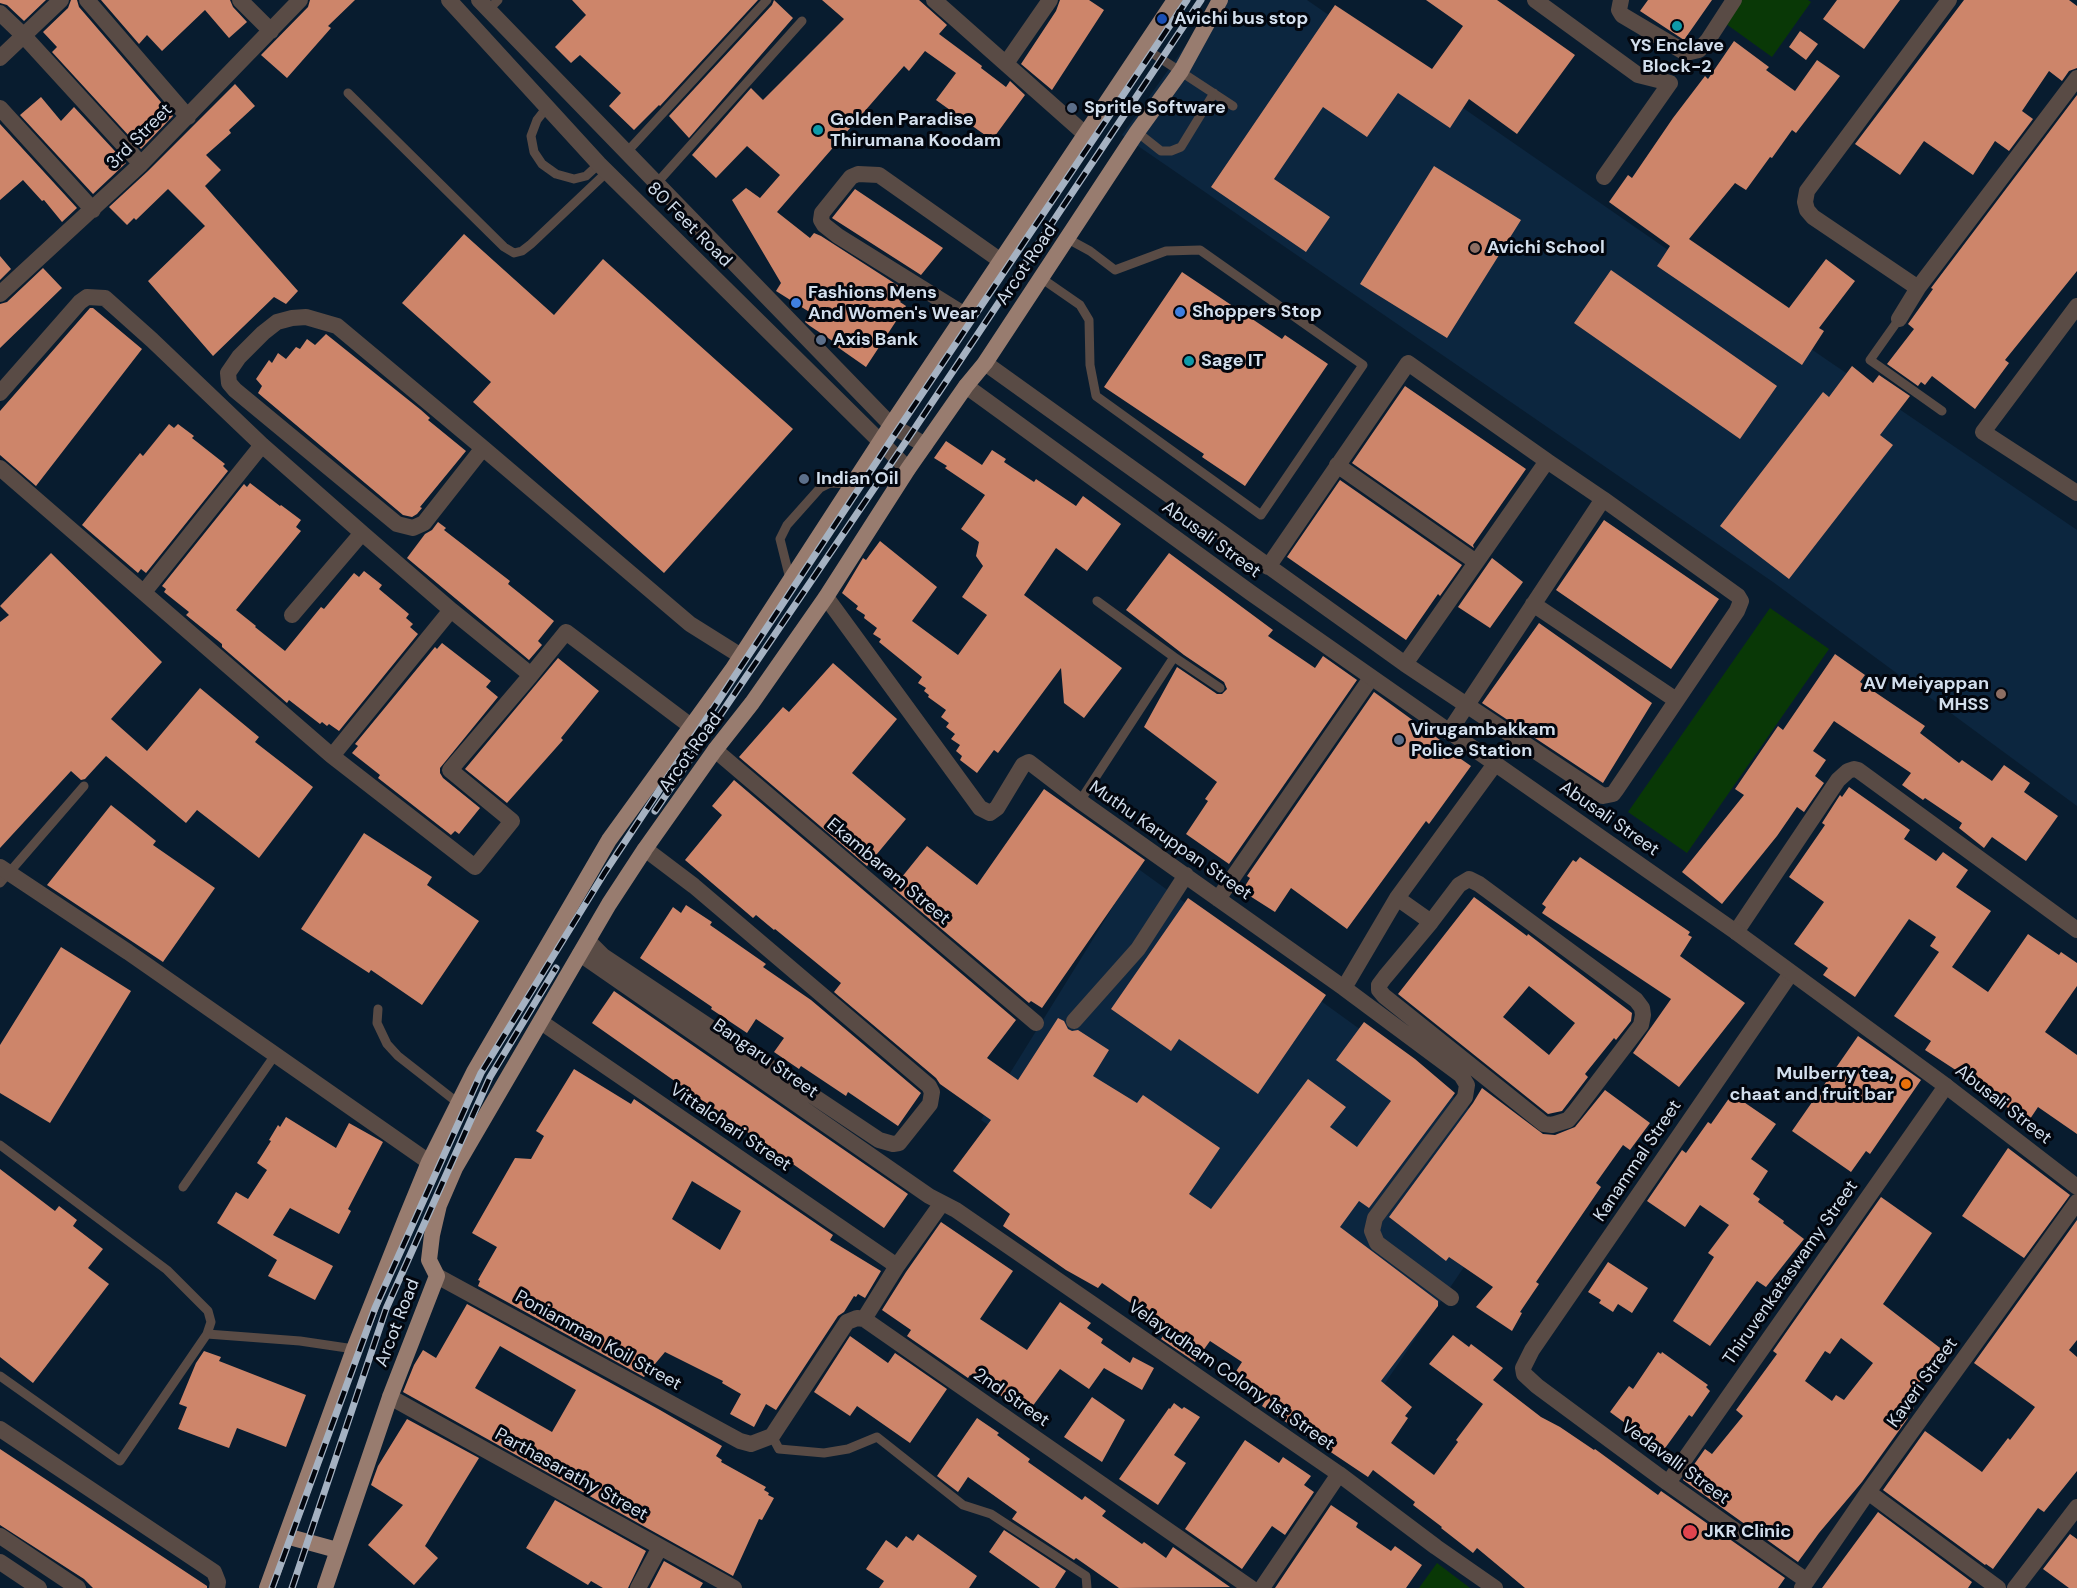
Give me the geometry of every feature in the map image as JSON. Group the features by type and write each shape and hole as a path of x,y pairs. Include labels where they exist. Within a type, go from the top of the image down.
{"main road":[{"name":"Arcot Road","path":"267,1588 354,1349 429,1162 485,1051 609,840 693,727 741,656 891,425 1175,0"},
{"name":"Arcot Road","path":"325,1588 390,1397 437,1276 429,1260 432,1235 439,1205 454,1168 609,904 645,849 715,750 752,704 826,597 908,469 984,363 1137,132 1181,70 1220,0"},
{"path":"286,1536 337,1550"}],"street":[{"path":"0,58 61,0"},
{"path":"87,0 188,117"},
{"path":"240,0 271,31"},
{"name":"3rd Street","path":"0,294 141,164 300,0"},
{"name":"80 Feet Road","path":"449,0 603,168 908,469"},
{"path":"1006,62 1050,0"},
{"path":"1535,0 1638,75 1670,83 1604,177"},
{"path":"1621,0 1619,10 1622,15 1686,53 1699,50 1734,0"},
{"path":"1918,288 1813,217 1807,210 1805,202 1811,183 1949,0"},
{"path":"940,2 1085,134"},
{"name":"80 Feet Road","path":"489,3 626,153 891,425 925,445"},
{"path":"0,13 141,164"},
{"path":"1899,319 1918,288 2077,78"},
{"path":"0,108 93,210"},
{"path":"965,315 838,236 824,225 821,220 822,213 851,177 858,174 879,175 1001,261"},
{"path":"0,393 80,302 87,297 105,298 153,340 262,445 451,610 531,675"},
{"path":"2077,306 1983,432 2077,493"},
{"path":"483,447 424,523 413,528 397,524 235,390 229,383 228,373 239,357 277,322 306,316 337,326 483,447 690,624 741,656"},
{"path":"984,363 1268,567 1405,664 1603,796 1612,794 1616,790 1740,607 1741,600 1603,499 1408,363 1268,567"},
{"name":"Abusali Street","path":"966,386 1371,678 1736,932 1946,1086 2077,1187"},
{"path":"144,592 262,445"},
{"path":"1405,664 1547,461"},
{"path":"1337,465 1476,562"},
{"path":"0,468 332,756 475,867 512,821 450,770 566,632 693,727"},
{"path":"1449,732 1603,499"},
{"path":"292,615 362,533"},
{"name":"Muthu Karuppan Street","path":"826,597 980,807 990,813 996,808 1023,765 1029,762 1080,801 1344,988 1461,1075 1467,1085 1465,1097 1375,1218 1372,1231 1377,1243 1451,1298"},
{"path":"1533,604 1676,700"},
{"path":"332,756 451,610"},
{"path":"1218,899 1371,678"},
{"name":"Ekambaram Street","path":"715,750 1036,1023"},
{"path":"1344,988 1397,898 1495,764"},
{"path":"1736,932 1838,780 1854,769 2077,930"},
{"path":"584,948 603,956 879,1140 892,1144 899,1143 930,1104 932,1092 929,1086 694,886 645,849"},
{"path":"3,874 275,1055 429,1162"},
{"path":"1074,1021 1138,949 1186,875"},
{"path":"1469,879 1627,993 1642,1008 1641,1025 1568,1120 1551,1125 1544,1124 1379,990 1379,985 1431,922 1459,885 1469,879"},
{"path":"1397,898 1431,922"},
{"name":"Bangaru Street","path":"584,948 935,1200"},
{"name":"Kanammal Street","path":"1524,1374 1523,1368 1532,1350 1791,973"},
{"name":"Vittalchari Street","path":"541,1022 897,1266"},
{"name":"Thiruvenkataswamy Street","path":"1668,1483 1946,1086"},
{"path":"772,1436 843,1327 851,1320 864,1319 935,1200"},
{"name":"Velayudham Colony 1st Street","path":"935,1200 957,1210 1339,1474 1495,1588"},
{"name":"Kaveri Street","path":"1804,1584 2077,1202"},
{"name":"Poniamman Koil Street","path":"437,1276 740,1441 752,1444 772,1436"},
{"name":"2nd Street","path":"864,1319 1251,1588"},
{"name":"Vedavalli Street","path":"1524,1374 1804,1584"},
{"name":"Parthasarathy Street","path":"390,1397 734,1588"},
{"path":"0,1429 214,1572 218,1582 217,1588"},
{"path":"1262,1588 1339,1474"},
{"path":"1868,1492 1977,1582 1998,1588"},
{"path":"2015,1588 2077,1507"},
{"path":"0,1536 78,1588"},
{"path":"638,1588 660,1547"},
{"path":"0,1562 39,1588"}],"lane":[{"path":"626,153 767,0"},
{"path":"656,184 802,21"},
{"path":"1143,47 1233,106"},
{"path":"348,93 504,247 514,253 522,251 531,244 603,168"},
{"path":"1137,132 1161,151 1171,151 1181,147 1214,93"},
{"path":"548,106 537,120 531,136 534,152 542,164 556,174 574,178 586,176 603,168"},
{"path":"1041,278 1080,305 1089,320 1090,366 1096,396 1261,515 1363,365 1200,250 1166,251 1115,270 1090,251 1068,239"},
{"path":"1899,319 1870,360 1942,411"},
{"path":"790,579 780,539 787,525 820,488 830,483 853,484"},
{"path":"1097,601 1220,688"},
{"path":"1080,801 1174,657"},
{"path":"3,874 84,786"},
{"path":"378,1009 377,1023 387,1044 398,1056 458,1103"},
{"path":"183,1187 275,1055"},
{"path":"0,1145 167,1270 208,1311 211,1322 207,1334 120,1461 0,1376"},
{"path":"207,1334 300,1341 354,1349"},
{"path":"772,1436 779,1449 824,1453 848,1449 877,1437 963,1505 991,1514 1086,1576 1087,1588"}],"shaded area":[{"name":"Avichi School","path":"1218,0 1307,0 2077,530 2077,806 1773,582 1122,135"},
{"path":"1137,868 1538,1158 1377,1395 981,1120"}],"green space":[{"path":"1738,0 1808,0 1811,2 1772,57 1722,21"},
{"path":"1770,608 1829,649 1687,853 1628,812"},
{"path":"1437,1563 1470,1588 1419,1588"}],"building":[{"path":"0,0 46,0 24,21 7,5 0,3"},
{"path":"71,0 77,0 79,7 173,116 141,149 52,52 57,47 43,32 68,8"},
{"path":"101,0 230,0 233,7 247,22 229,38 205,10 162,51 147,35 139,44"},
{"path":"310,0 355,0 328,26 331,28 287,78 261,55 308,7"},
{"path":"572,0 758,0 660,106 634,130 609,106 621,93 580,55 571,63 555,47 586,15"},
{"path":"774,0 793,18 689,138 669,116 772,5"},
{"path":"822,0 919,0 947,25 939,34 1006,87 1010,81 1025,95 992,140 936,100 956,73 925,51 909,71 904,66 777,212 810,238 814,233 821,236 908,292 900,302 906,306 866,367 805,322 811,313 776,291 781,283 732,200 746,188 760,198 780,175 747,146 716,178 692,155 751,88 763,100 844,19"},
{"path":"1060,0 1089,0 1104,10 1052,90 1021,64 1056,11"},
{"path":"1426,0 1497,0 1575,55 1517,134 1469,99 1450,128 1398,93 1367,137 1323,107 1274,179 1330,217 1306,252 1211,187 1335,5 1432,69 1463,26"},
{"name":"YS Enclave Block-2","path":"1648,0 1712,0 1684,40 1640,11"},
{"path":"1837,0 1900,0 1864,49 1823,19"},
{"path":"1964,0 2069,0 2077,6 2077,68 2069,71 2062,81 2049,71 2022,111 2033,119 2009,151 1995,141 1973,175 1924,141 1900,175 1855,144"},
{"path":"1800,31 1818,44 1806,60 1789,47"},
{"path":"1734,41 1769,67 1766,70 1795,91 1817,60 1840,76 1796,133 1792,130 1746,190 1735,183 1689,239 1789,308 1826,259 1855,281 1819,328 1824,331 1802,365 1657,266 1670,246 1609,202 1628,175 1632,178 1673,118 1705,76 1708,79"},
{"path":"235,84 255,106 229,130 231,133 206,155 221,170 205,186 298,291 286,304 274,297 213,356 148,281 205,226 168,189 136,220 134,218 127,225 109,207"},
{"path":"2077,95 2077,271 2005,360 2009,363 1975,409 1932,376 1925,385 1921,382 1918,386 1887,364 1914,329 1908,324 1933,289 1931,288"},
{"path":"41,97 61,121 74,107 126,163 93,194 20,115"},
{"path":"0,124 77,208 62,222 23,180 0,200"},
{"path":"1434,166 1521,220 1447,338 1360,284"},
{"path":"855,189 943,248 921,275 832,218"},
{"path":"464,234 554,315 603,259 793,429 664,573 473,402 491,382 402,303"},
{"path":"0,256 11,269 0,280"},
{"path":"43,268 62,288 0,348 0,304 7,302"},
{"path":"1611,270 1777,386 1740,439 1574,323"},
{"name":"Sage IT","path":"1182,272 1282,339 1285,335 1328,364 1245,486 1202,457 1204,454 1104,387"},
{"path":"90,308 93,308 142,349 36,486 0,455 0,411"},
{"path":"326,334 421,410 430,418 428,420 466,451 420,507 422,508 412,517 403,515 258,393 262,386 256,379 269,360 272,363 278,353 286,359 296,347 300,349 307,339 315,345"},
{"path":"1852,366 1873,383 1879,375 1910,396 1880,435 1893,445 1789,579 1720,526 1823,392 1829,397"},
{"path":"1405,386 1526,469 1473,545 1474,548 1352,463"},
{"path":"169,424 174,428 178,424 194,436 192,438 225,464 223,466 228,471 146,573 141,569 138,573 82,525 140,453 143,456"},
{"path":"946,441 982,465 992,450 1006,459 1004,462 1034,482 1036,479 1076,506 1083,496 1121,524 1087,571 1056,548 1024,595 1122,668 1084,718 1064,703 1061,668 998,753 994,750 977,773 960,760 962,756 956,751 960,745 951,739 955,734 946,727 949,723 941,717 946,710 928,697 929,695 924,691 926,688 918,683 922,677 879,642 881,639 873,634 877,628 856,609 858,606 842,593 863,558 866,560 880,541 937,587 912,621 958,655 987,615 962,597 983,566 976,556 979,542 961,529 985,495 934,458"},
{"path":"1340,480 1462,565 1440,596 1438,594 1406,640 1287,557"},
{"path":"250,483 301,520 296,527 301,531 236,610 285,651 321,607 324,609 354,573 359,577 364,571 382,585 379,589 409,614 406,618 413,624 410,627 418,634 339,731 329,724 327,726 322,722 320,724 289,700 287,703 186,615 189,612 164,592 166,589 162,586 244,484 247,487"},
{"path":"1604,520 1719,599 1671,669 1556,590"},
{"path":"438,522 446,528 444,530 510,581 508,584 554,621 538,641 542,645 529,660 407,558 425,534 432,530"},
{"path":"51,553 162,662 111,719 147,751 200,688 259,737 255,742 313,787 259,858 197,810 186,823 106,756 85,779 81,780 71,771 0,848 0,622 9,615 0,606"},
{"path":"1169,553 1273,630 1268,636 1315,668 1323,656 1357,680 1229,864 1186,834 1208,801 1205,799 1217,782 1144,727 1177,667 1217,694 1222,694 1227,689 1224,682 1184,655 1126,610"},
{"path":"1492,558 1523,582 1490,628 1458,607"},
{"path":"1539,623 1652,703 1603,783 1482,703"},
{"path":"442,643 491,681 486,687 498,697 440,768 443,778 480,808 459,834 455,831 451,835 378,778 380,775 352,753 358,746 355,744 435,647 437,649"},
{"path":"1835,654 1865,675 1860,682 1925,726 1920,733 1959,763 1962,760 1992,781 2004,765 2030,783 2024,792 2058,816 2026,861 1992,837 1984,848 1959,828 1962,823 1902,785 1911,773 1834,721 1813,751 1826,760 1815,776 1824,783 1804,812 1797,807 1777,836 1722,904 1682,872 1744,795 1735,789 1778,726 1783,730"},
{"path":"558,658 599,691 561,738 563,740 507,803 465,769"},
{"path":"833,663 897,719 852,773 906,819 867,866 739,757 783,707 789,712"},
{"path":"1374,692 1440,740 1438,743 1471,766 1429,824 1426,821 1347,929 1291,888 1275,912 1242,891 1250,878 1247,876"},
{"path":"734,780 1016,1020 987,1058 1018,1080 1058,1018 1064,1021 1068,1029 1078,1030 1109,1050 1093,1076 1137,1103 1143,1095 1220,1148 1189,1194 1211,1209 1308,1079 1346,1107 1330,1127 1357,1147 1391,1101 1336,1060 1364,1022 1415,1059 1455,1093 1369,1208 1359,1201 1340,1227 1438,1301 1438,1306 1381,1381 1412,1407 1405,1416 1408,1418 1391,1443 1434,1475 1483,1404 1429,1364 1453,1335 1469,1347 1471,1344 1503,1368 1493,1380 1541,1417 1595,1449 1658,1495 1661,1491 1785,1578 1778,1588 1525,1588 1477,1548 1473,1553 1413,1505 1415,1502 1373,1470 1368,1477 1262,1406 1265,1401 1231,1379 1242,1362 1210,1341 1195,1362 1161,1339 1168,1329 1102,1283 1098,1288 1066,1270 1003,1226 1010,1214 953,1171 991,1120 940,1084 936,1078 834,992 841,983 775,929 756,915 753,918 685,860 722,815 712,806"},
{"path":"1849,787 1910,830 1904,839 1936,861 1943,852 1968,870 1956,887 1991,911 1952,967 1988,992 2028,934 2059,955 2061,952 2077,963 2077,986 2045,1032 2077,1055 2077,1134 2038,1107 2028,1122 1995,1099 1997,1097 1925,1050 1931,1041 1894,1016 1939,952 1930,946 1936,937 1909,919 1855,997 1823,975 1828,968 1794,944 1824,902 1789,877 1825,825 1822,823 1840,795 1842,797"},
{"path":"1044,789 1145,860 1042,1008 1031,1001 1029,1003 893,888 927,846 977,885"},
{"path":"111,805 156,841 153,845 215,888 163,962 47,885"},
{"path":"364,833 432,877 427,885 479,921 422,1005 371,970 369,973 301,929"},
{"path":"1580,857 1690,932 1688,935 1692,937 1680,956 1745,1003 1679,1087 1633,1053 1671,999 1542,913 1546,907 1542,904 1573,860 1576,862"},
{"path":"1474,897 1527,936 1528,934 1632,1013 1631,1021 1585,1074 1588,1077 1562,1111 1548,1114 1398,994","holes":["1529,986 1575,1023 1549,1055 1503,1017"]},
{"path":"1188,898 1326,995 1258,1094 1179,1039 1171,1051 1111,1009"},
{"path":"686,905 712,922 710,925 766,964 763,967 811,1000 921,1093 898,1126 848,1092 846,1096 801,1066 799,1069 774,1052 784,1038 756,1019 747,1033 640,958 673,907 681,913"},
{"path":"61,947 131,991 50,1123 0,1093 0,1045"},
{"path":"614,991 908,1194 884,1228 592,1023"},
{"path":"1858,1036 1921,1080 1870,1154 1866,1151 1851,1172 1792,1131"},
{"path":"574,1069 631,1104 634,1099 833,1235 830,1240 881,1271 865,1298 858,1294 854,1296 844,1312 838,1316 776,1410 766,1404 754,1427 730,1414 741,1394 722,1383 723,1381 665,1352 644,1377 478,1286 480,1281 478,1280 497,1247 472,1233 515,1158 531,1159 544,1136 536,1131","holes":["692,1181 741,1211 720,1250 672,1219"]},
{"path":"1482,1088 1543,1134 1555,1135 1575,1127 1605,1090 1650,1123 1630,1150 1623,1145 1596,1183 1601,1187 1536,1282 1539,1284 1520,1312 1522,1313 1512,1331 1476,1307 1493,1287 1449,1257 1446,1261 1389,1217"},
{"path":"1732,1094 1776,1124 1751,1159 1768,1171 1753,1194 1760,1199 1758,1202 1804,1239 1766,1287 1757,1281 1710,1346 1673,1321 1714,1257 1708,1253 1729,1225 1700,1205 1685,1227 1647,1201 1682,1150 1686,1153 1708,1122 1711,1124"},
{"path":"286,1117 336,1148 349,1123 383,1142 348,1209 351,1211 339,1234 290,1208 273,1235 333,1266 315,1300 268,1276 277,1260 217,1223 236,1192 248,1199 267,1170 257,1163 278,1125 280,1127"},
{"path":"2008,1148 2070,1195 2024,1258 1962,1216"},
{"path":"0,1169 55,1211 59,1206 77,1220 73,1226 103,1249 88,1268 109,1284 33,1383 0,1357"},
{"path":"1881,1197 1932,1233 1883,1304 1944,1351 1905,1401 1914,1408 1908,1418 1862,1482 1798,1562 1683,1480 1705,1449 1712,1454 1743,1416 1736,1410 1777,1354 1773,1351","holes":["1841,1338 1873,1363 1844,1400 1836,1395 1832,1401 1805,1381 1825,1351 1830,1354"]},
{"path":"2077,1220 2077,1340 2069,1350 2077,1357 2077,1471 2044,1512 2038,1508 1993,1569 1883,1490 1925,1431 1982,1472 2035,1407 1974,1363"},
{"path":"941,1222 1013,1271 980,1319 1027,1350 1060,1302 1091,1323 1087,1328 1103,1339 1101,1343 1130,1363 1133,1357 1154,1368 1142,1390 1104,1368 1089,1389 1060,1369 1032,1407 1008,1390 1003,1397 970,1375 968,1378 907,1336 911,1330 882,1310"},
{"path":"1608,1262 1648,1288 1632,1313 1618,1304 1613,1312 1599,1303 1601,1300 1588,1292"},
{"path":"467,1304 722,1446 716,1456 722,1460 721,1462 766,1487 764,1490 774,1498 762,1520 759,1519 733,1576 403,1392 423,1350 436,1358","holes":["500,1346 576,1390 552,1432 475,1388"]},
{"path":"850,1336 888,1363 895,1353 947,1389 910,1443 857,1406 850,1416 814,1392"},
{"path":"204,1351 221,1357 219,1361 306,1395 286,1447 237,1428 229,1448 178,1429 187,1407 179,1404 196,1363"},
{"path":"1658,1352 1661,1354 1662,1352 1708,1385 1706,1387 1710,1391 1692,1417 1689,1415 1663,1451 1610,1412 1629,1386 1633,1389"},
{"path":"1092,1397 1125,1420 1102,1462 1064,1437"},
{"path":"1174,1403 1200,1417 1174,1455 1186,1463 1158,1505 1119,1479"},
{"path":"977,1418 1030,1459 1028,1462 1082,1500 1085,1496 1106,1511 1102,1516 1142,1544 1144,1542 1166,1558 1173,1547 1230,1587 1119,1588 1076,1558 1074,1560 1012,1519 1017,1512 968,1477 958,1492 937,1476"},
{"path":"407,1419 479,1458 425,1546 438,1558 414,1585 368,1545 403,1505 371,1485 378,1466"},
{"path":"1245,1440 1279,1463 1283,1457 1311,1476 1304,1485 1314,1492 1285,1535 1272,1526 1242,1569 1185,1529"},
{"path":"0,1449 207,1588 93,1588 84,1579 0,1525"},
{"path":"555,1500 646,1551 628,1588 603,1588 591,1581 588,1585 526,1548"},
{"path":"1331,1505 1358,1523 1356,1527 1391,1551 1395,1546 1422,1565 1406,1588 1275,1588"},
{"path":"1878,1512 1972,1582 1968,1588 1822,1588"},
{"path":"1004,1530 1066,1571 1055,1588 1040,1588 989,1552"},
{"path":"918,1534 977,1576 969,1588 879,1588 884,1581 866,1569 886,1540 897,1548 906,1536 913,1541"},
{"path":"2070,1534 2077,1539 2077,1588 2069,1588 2043,1569"},
{"path":"664,1561 703,1583 700,1588 650,1588"}],"railway":[{"path":"272,1588 375,1308 481,1073 605,872 897,431 1187,0"},
{"path":"655,811 909,437 1201,0"},
{"path":"292,1588 386,1309 490,1077 556,968"}],"place":[{"name":"Avichi bus stop","path":"1162,19"},
{"name":"YS Enclave Block-2","path":"1677,26"},
{"name":"Spritle Software","path":"1072,108"},
{"name":"Golden Paradise Thirumana Koodam","path":"818,130"},
{"name":"Avichi School","path":"1475,248"},
{"name":"Fashions Mens And Women's Wear","path":"796,303"},
{"name":"Shoppers Stop","path":"1180,312"},
{"name":"Axis Bank","path":"821,340"},
{"name":"Sage IT","path":"1189,361"},
{"name":"Indian Oil","path":"804,479"},
{"name":"AV Meiyappan MHSS","path":"2001,694"},
{"name":"Virugambakkam Police Station","path":"1399,740"},
{"name":"Mulberry tea, chaat and fruit bar","path":"1906,1084"},
{"name":"JKR Clinic","path":"1690,1532"}]}
